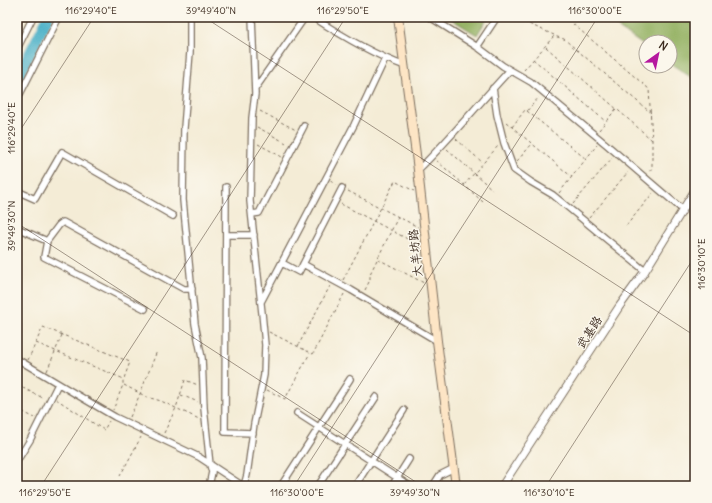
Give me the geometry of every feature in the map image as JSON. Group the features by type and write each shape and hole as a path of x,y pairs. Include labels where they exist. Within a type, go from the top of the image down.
{"main road":[{"name":"大羊坊路","path":"398,17 456,486"}],"street":[{"path":"17,49 33,17"},
{"path":"17,100 59,17"},
{"path":"190,17 190,52 184,128 183,200 195,324 202,358 205,422 212,472 208,486"},
{"path":"17,359 111,415 199,457 243,486 247,475 264,375 264,345 261,303 250,200 251,141 255,94 252,17"},
{"path":"255,88 305,17"},
{"path":"313,17 385,59 405,66"},
{"path":"430,17 510,70 531,82 595,134 683,210"},
{"path":"477,47 497,17"},
{"path":"261,303 354,125 385,59"},
{"path":"418,170 432,157 510,70"},
{"path":"493,88 497,115 503,139 514,170 556,197 645,270"},
{"path":"252,214 259,213 304,126"},
{"path":"17,191 35,199 62,152 173,216"},
{"path":"226,187 225,432 253,433"},
{"path":"282,263 299,272 342,188"},
{"name":"武基路","path":"502,486 619,307 645,270 695,190"},
{"path":"145,308 44,257 47,241 59,225 63,222 184,289 192,289"},
{"path":"17,228 47,241"},
{"path":"226,235 254,235"},
{"path":"303,264 362,296 437,341"},
{"path":"281,486 350,379"},
{"path":"17,461 30,440 58,384"},
{"path":"318,486 376,397"},
{"path":"355,486 404,410"},
{"path":"297,413 410,486"},
{"path":"392,486 409,459"},
{"path":"433,486 440,475 454,468"}],"path":[{"path":"513,17 554,36 564,38 651,113"},
{"path":"573,24 649,89 652,168 644,177"},
{"path":"519,75 554,36"},
{"path":"545,46 652,140"},
{"path":"533,59 605,121"},
{"path":"512,127 525,110 527,112 544,92"},
{"path":"253,108 296,131"},
{"path":"595,134 616,108"},
{"path":"527,112 586,159"},
{"path":"497,115 572,176"},
{"path":"252,124 288,144"},
{"path":"451,135 483,162"},
{"path":"464,185 503,139"},
{"path":"556,197 602,140"},
{"path":"251,141 282,157"},
{"path":"513,166 532,144"},
{"path":"442,145 493,190"},
{"path":"570,209 616,153"},
{"path":"432,157 483,202"},
{"path":"586,222 633,167"},
{"path":"326,179 425,231"},
{"path":"341,284 395,181 421,195"},
{"path":"626,226 657,188"},
{"path":"335,201 427,249"},
{"path":"362,296 370,280 370,274 398,217"},
{"path":"378,258 431,288"},
{"path":"298,346 333,280"},
{"path":"263,329 313,354 348,288"},
{"path":"17,385 51,399 104,430 123,385 130,362 43,327 26,364"},
{"path":"45,376 62,334"},
{"path":"36,343 124,379"},
{"path":"127,423 157,351"},
{"path":"262,387 285,399 310,352"},
{"path":"162,440 176,408 185,380 203,387"},
{"path":"123,385 140,394 161,401 205,422"},
{"path":"181,394 204,404"},
{"path":"17,408 40,420"},
{"path":"120,476 144,431"}],"green space":[{"path":"448,17 488,17 477,35"},
{"path":"695,17 695,80 678,68 678,34 638,34 638,41 604,18"}],"waterway":[{"path":"17,79 48,17"}]}
